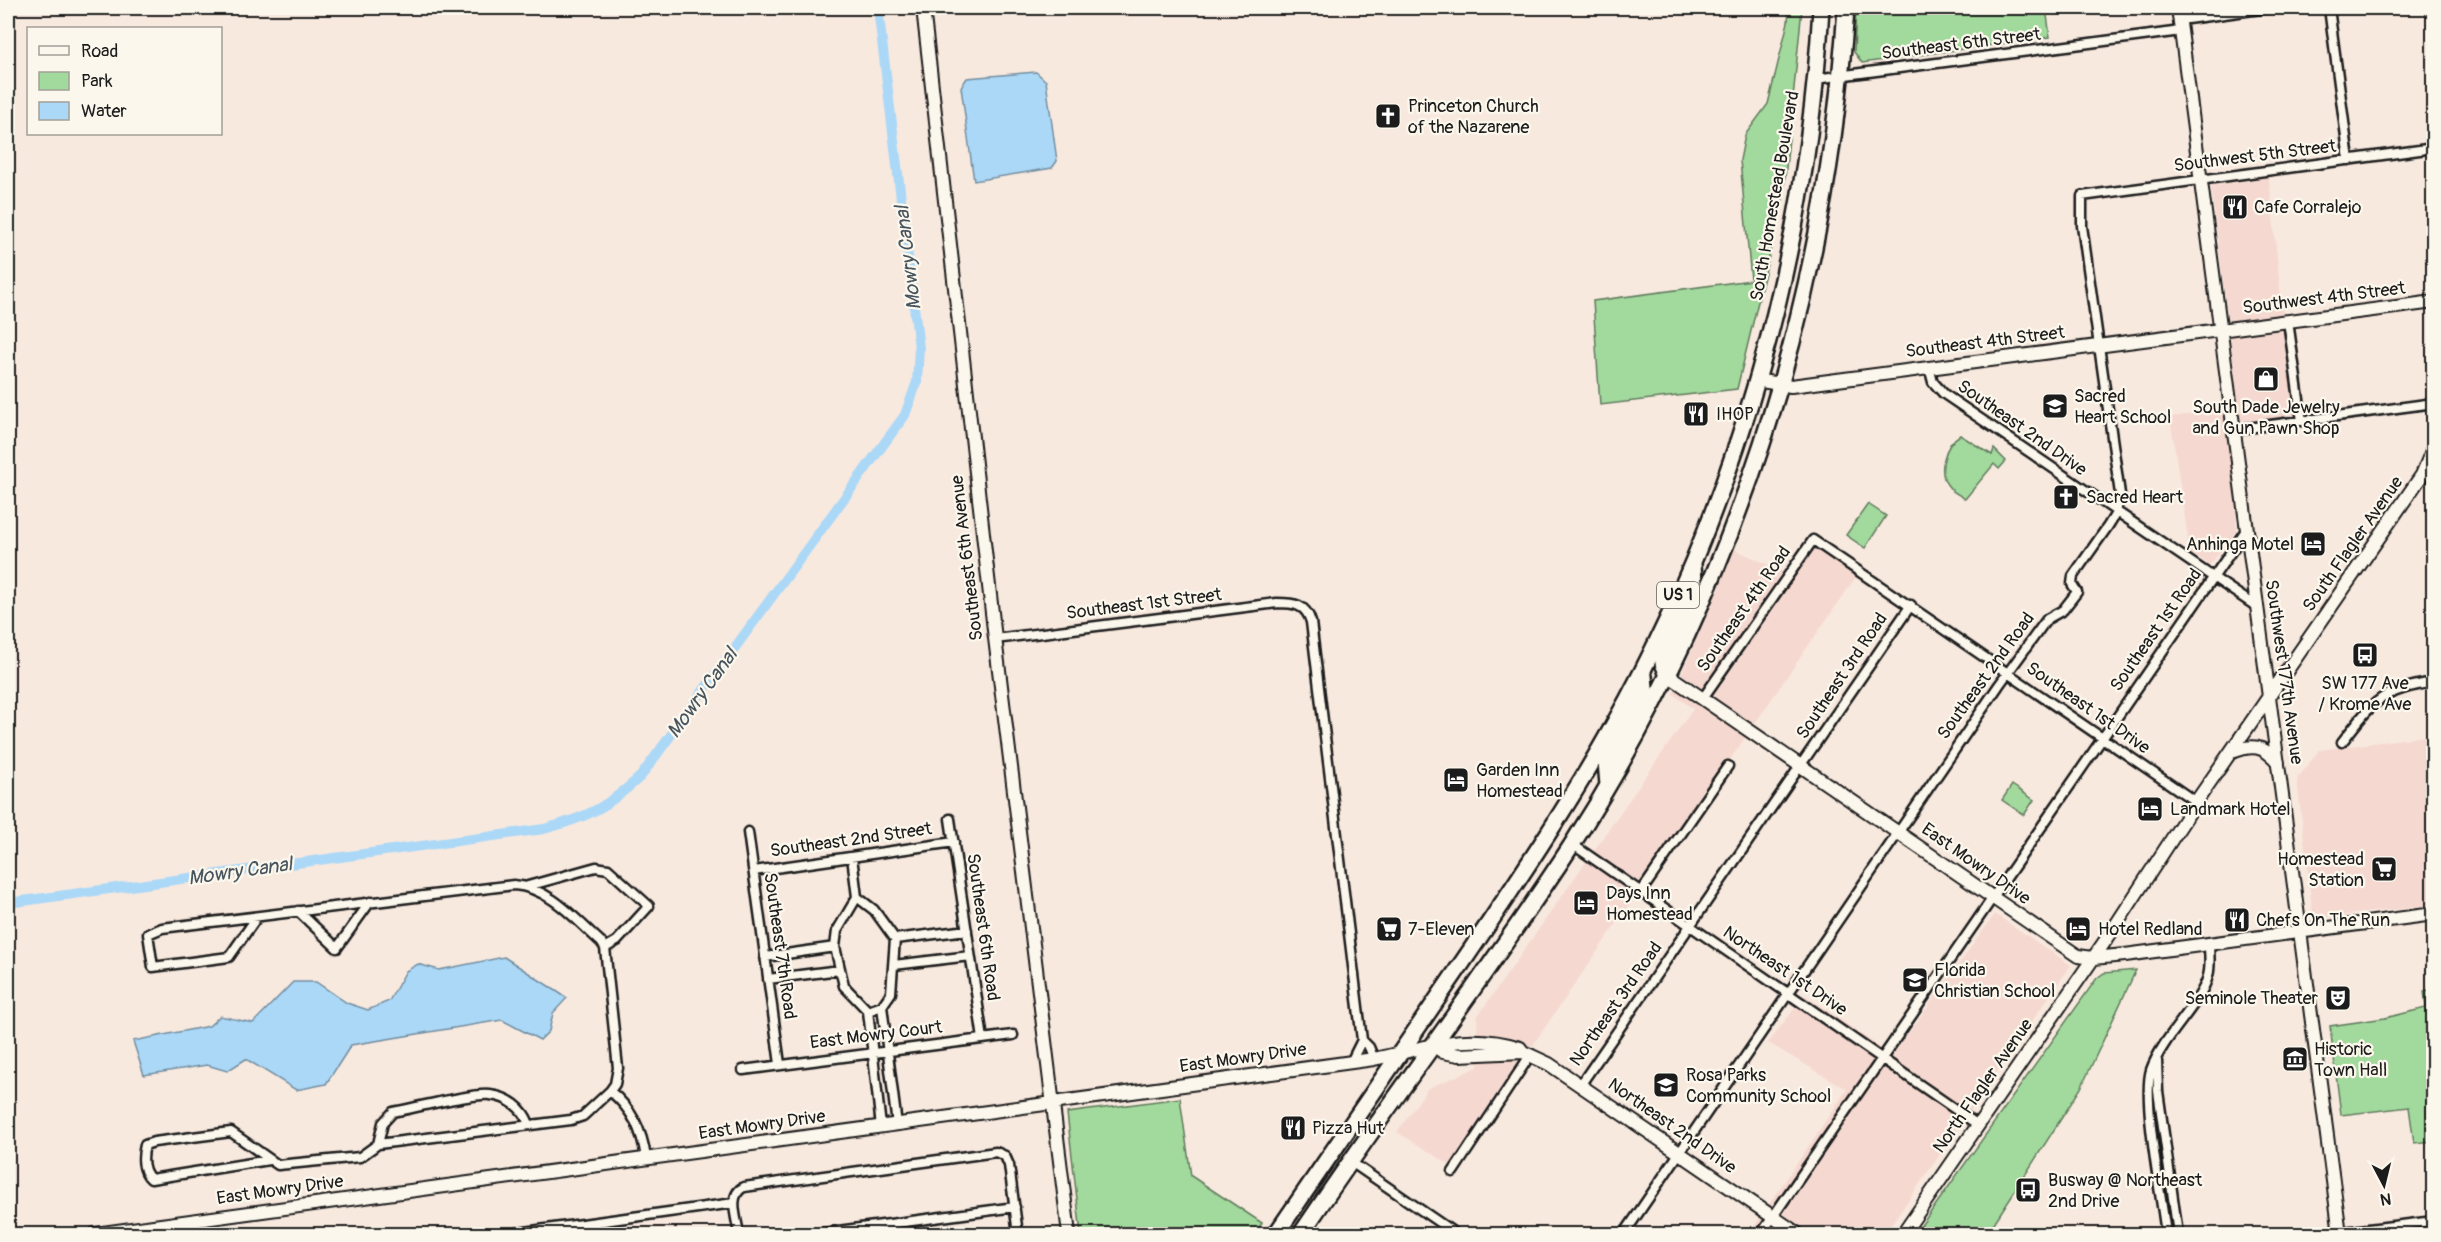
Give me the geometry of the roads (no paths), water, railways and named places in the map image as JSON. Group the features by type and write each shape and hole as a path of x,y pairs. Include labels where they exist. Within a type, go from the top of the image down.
{"highway":[{"name":"South Homestead Boulevard","path":"1401,1053 1551,831 1642,672 1692,560 1721,487 1755,381 1792,235 1815,79 1821,8"},
{"name":"US 1","path":"1301,1234 1572,844 1608,785 1668,675 1731,533 1780,386 1818,232 1841,76 1846,8"},
{"path":"1668,675 1663,663 1664,655 1694,584 1692,560"},
{"path":"1608,785 1606,761 1645,688 1646,679 1642,672"},
{"name":"US 1","path":"1276,1234 1401,1053"}],"street":[{"name":"Southeast 6th Avenue","path":"922,8 995,639 1069,1234"},
{"name":"Southeast 6th Street","path":"1815,79 2180,19 2268,8"},
{"path":"2329,8 2349,160"},
{"name":"Southwest 177th Avenue","path":"2180,19 2300,932 2336,1234"},
{"name":"Southwest 5th Street","path":"2082,196 2433,148"},
{"name":"Southeast 2nd Road","path":"1624,1234 2008,674 2047,619 2063,610 2077,592 2072,584 2073,576 2116,513 2120,494 2082,226 2082,196"},
{"name":"Southwest 4th Street","path":"2220,329 2433,302"},
{"path":"2288,321 2302,421"},
{"name":"Southeast 4th Street","path":"1755,381 1780,386 2220,329"},
{"name":"Southeast 2nd Drive","path":"1929,367 1933,382 1944,394 2257,607"},
{"path":"2234,430 2433,403"},
{"name":"South Flagler Avenue","path":"2093,958 2196,802 2422,475 2433,446"},
{"name":"Southeast 1st Road","path":"1761,1234 2246,530"},
{"name":"Southeast 1st Drive","path":"1813,540 2196,802"},
{"name":"Southeast 4th Road","path":"1703,698 1813,540"},
{"name":"Southeast 1st Street","path":"995,639 1278,603 1298,604 1307,611 1311,622 1362,1040"},
{"name":"Southeast 3rd Road","path":"1801,765 1911,605"},
{"name":"East Mowry Drive","path":"1668,675 2074,954 2093,958 2433,914"},
{"path":"2342,742 2370,706 2386,693 2433,682"},
{"path":"2232,752 2258,747 2266,750 2278,763"},
{"name":"Northeast 3rd Road","path":"1581,1084 1801,765"},
{"path":"1641,892 1728,766"},
{"name":"Southeast 6th Road","path":"950,819 983,1039"},
{"name":"Southeast 7th Road","path":"748,832 780,1064"},
{"name":"Southeast 2nd Street","path":"754,871 954,842"},
{"name":"Northeast 1st Drive","path":"1572,844 1978,1125"},
{"path":"852,857 857,897 837,931 835,947 844,986 868,1011 881,1127"},
{"path":"257,917 229,957 153,967 148,934 162,928 514,885 528,886 596,867 608,870 649,906 617,941 605,948"},
{"path":"269,1160 152,1179 145,1170 143,1154 145,1145 154,1142 231,1132 278,1165 360,1157 378,1144 584,1116 610,1090 615,1084 619,1056 605,948 601,942 543,893 528,886"},
{"path":"857,897 874,910 895,939 891,993 882,1006 868,1011"},
{"path":"298,911 337,948 370,902"},
{"path":"895,939 967,930"},
{"path":"2166,1234 2149,1078 2157,1057 2208,976 2209,944"},
{"path":"765,957 835,947"},
{"path":"894,965 970,956"},
{"name":"North Flagler Avenue","path":"1902,1234 2093,958"},
{"path":"768,979 840,970"},
{"path":"882,1006 897,1125"},
{"name":"East Mowry Court","path":"743,1070 1013,1035"},
{"path":"1351,1062 1362,1040 1369,1047 1374,1059"},
{"path":"1433,1045 1443,1052 1459,1055 1527,1053 1521,1070 1453,1172"},
{"name":"East Mowry Drive","path":"95,1234 166,1229 646,1158 1374,1059 1433,1045"},
{"name":"Northeast 2nd Drive","path":"1527,1053 1581,1084 1798,1234"},
{"path":"2157,1057 2158,1091 2178,1234"},
{"path":"610,1090 632,1113 644,1143 646,1158"},
{"path":"378,1144 383,1123 393,1112 489,1094 513,1104 524,1112 529,1124"},
{"path":"739,1234 736,1192 746,1186 996,1152 1005,1156 1009,1165 1018,1234"},
{"path":"1351,1162 1456,1234"},
{"path":"510,1234 735,1203"},
{"path":"816,1234 1015,1207"},
{"path":"2336,1234 2433,1221"}],"water":[{"path":"1036,72 1046,81 1057,161 1052,168 974,181 961,87 967,78"},
{"path":"504,957 567,998 553,1013 549,1031 540,1040 502,1020 351,1045 326,1084 296,1090 246,1059 227,1071 207,1065 144,1075 133,1041 209,1026 220,1016 253,1023 293,982 316,982 347,1003 368,1010 389,1001 406,971 418,964 439,970"}],"waterway":[{"name":"Mowry Canal","path":"8,903 544,829 597,810 641,776 905,415 917,382 919,348 878,8"}],"place":[{"name":"Princeton Church of the Nazarene","path":"1388,116"},
{"name":"Cafe Corralejo","path":"2235,207"},
{"name":"South Dade Jewelry and Gun Pawn Shop","path":"2266,379"},
{"name":"Sacred Heart School","path":"2055,406"},
{"name":"IHOP","path":"1696,414"},
{"name":"Sacred Heart","path":"2066,497"},
{"name":"Anhinga Motel","path":"2313,544"},
{"name":"SW 177 Ave / Krome Ave","path":"2365,655"},
{"name":"Garden Inn Homestead","path":"1456,780"},
{"name":"Landmark Hotel","path":"2150,809"},
{"name":"Homestead Station","path":"2384,869"},
{"name":"Days Inn Homestead","path":"1586,903"},
{"name":"Chefs On The Run","path":"2237,920"},
{"name":"7-Eleven","path":"1389,929"},
{"name":"Hotel Redland","path":"2078,929"},
{"name":"Florida Christian School","path":"1915,980"},
{"name":"Seminole Theater","path":"2338,998"},
{"name":"Historic Town Hall","path":"2295,1059"},
{"name":"Rosa Parks Community School","path":"1666,1085"},
{"name":"Pizza Hut","path":"1293,1128"},
{"name":"Busway @ Northeast 2nd Drive","path":"2028,1190"}]}
